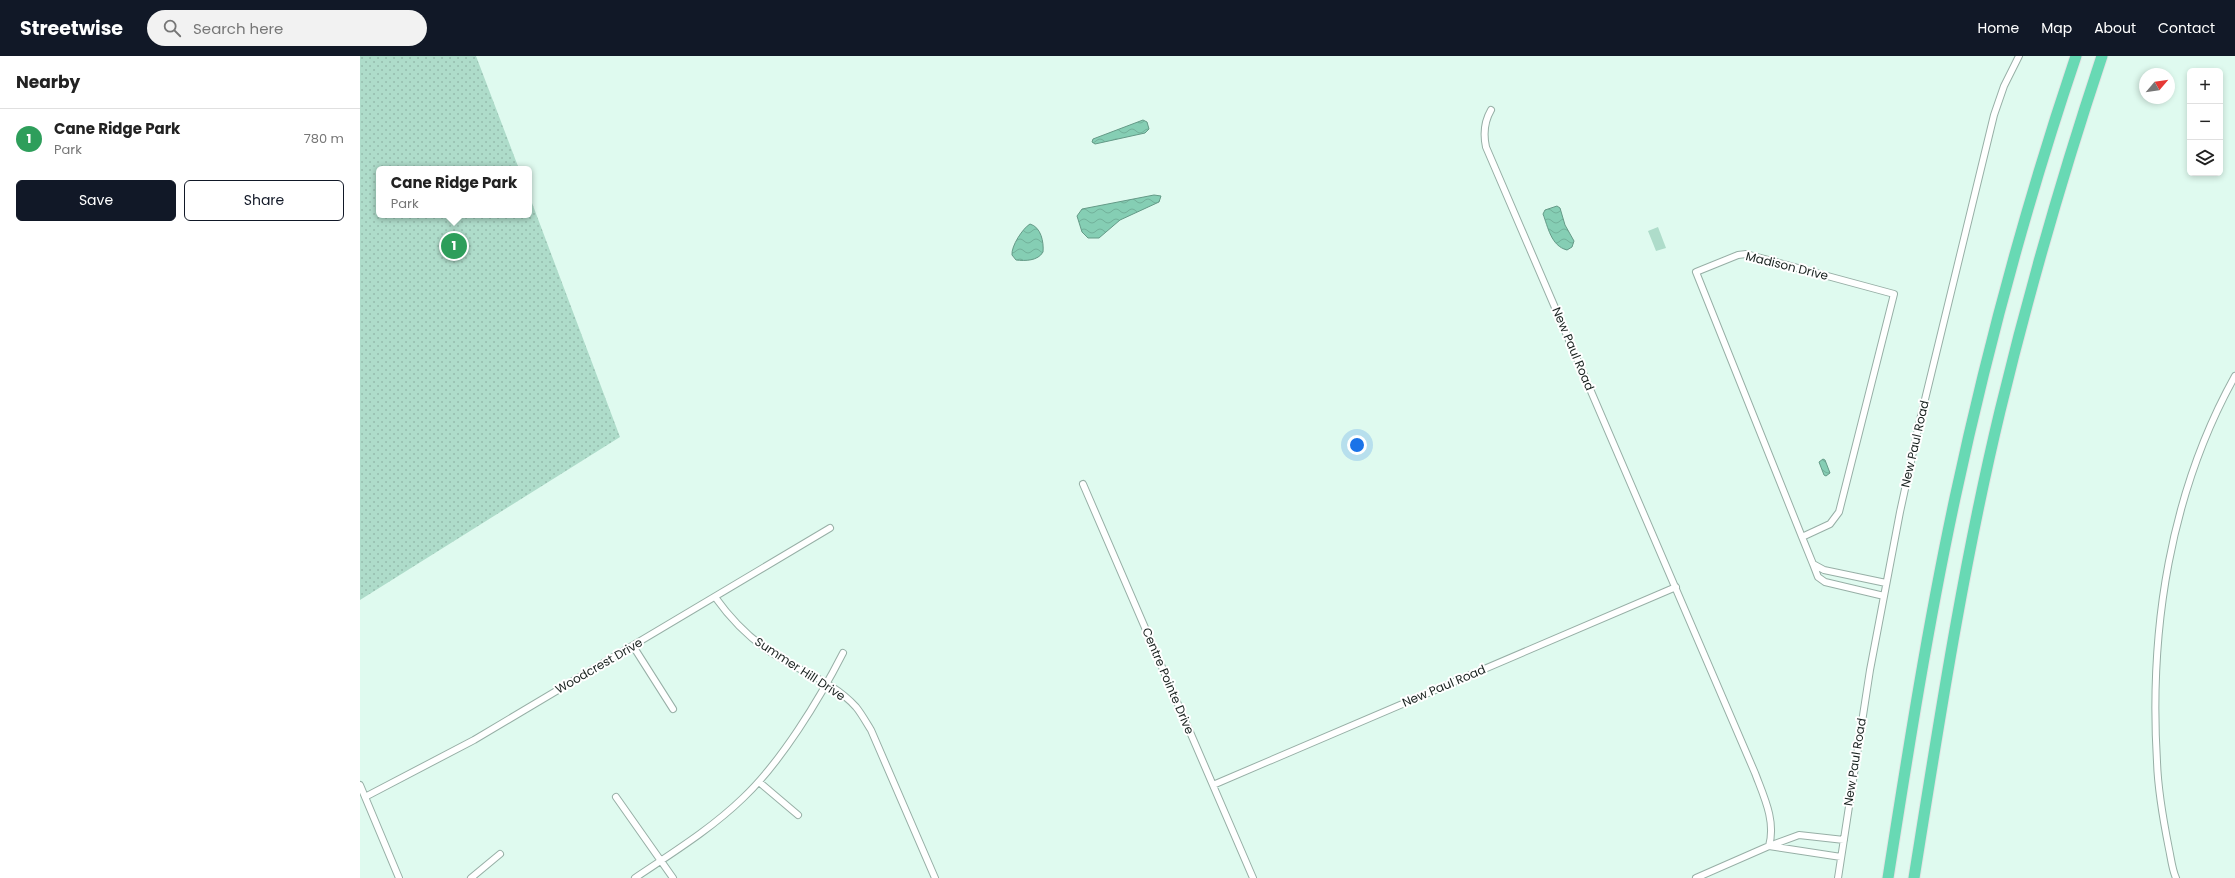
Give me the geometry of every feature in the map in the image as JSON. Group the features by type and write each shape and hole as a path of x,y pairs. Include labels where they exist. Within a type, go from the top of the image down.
{"highway":[{"path":"1888,878 1931,620 1975,411 2031,198 2076,56"},
{"path":"1914,878 1942,698 1968,558 2000,412 2044,243 2077,132 2102,56"}],"street":[{"name":"New Paul Road","path":"1838,878 1870,670 1886,583 1920,420 1990,129 1998,102 2019,56"},
{"name":"New Paul Road","path":"1491,110 1485,126 1486,147 1676,586 1763,796 1772,823 1772,834 1769,846"},
{"name":"Madison Drive","path":"1802,537 1830,524 1838,512 1894,294 1746,254 1738,255 1696,272 1802,537 1813,564 1818,577 1825,582 1884,596"},
{"path":"2176,878 2159,801 2154,715 2158,624 2176,527 2195,466 2223,397 2235,376"},
{"name":"Centre Pointe Drive","path":"1083,484 1253,878"},
{"name":"Woodcrest Drive","path":"365,797 474,740 830,528"},
{"path":"1813,564 1824,570 1886,583"},
{"path":"1850,588 1852,576"},
{"name":"New Paul Road","path":"1213,786 1676,586"},
{"name":"Summer Hill Drive","path":"714,598 746,633 770,652 828,684 856,708 871,730 935,878"},
{"path":"633,646 673,709"},
{"path":"635,878 724,815 759,782 776,761 828,684 843,654"},
{"path":"759,782 798,815"},
{"path":"360,785 398,878"},
{"path":"616,797 673,878"},
{"path":"1696,878 1769,846 1800,835 1844,840"},
{"path":"1769,846 1841,857"},
{"path":"471,878 500,854"}],"shaded area":[{"path":"360,56 476,56 518,166 376,166 376,218 532,218 532,203 620,437 360,600"},
{"path":"1658,227 1666,248 1656,251 1648,231"}],"water":[{"path":"1143,120 1147,122 1149,129 1145,133 1095,144 1092,142 1093,139"},
{"path":"1154,195 1161,196 1159,202 1120,220 1099,238 1088,238 1082,232 1077,216 1082,209"},
{"path":"1557,206 1560,208 1565,225 1574,241 1572,247 1567,250 1557,245 1551,235 1543,214 1545,210"},
{"path":"1030,224 1037,228 1041,235 1043,252 1035,259 1016,260 1012,255 1013,247 1021,233"},
{"path":"1823,459 1825,460 1830,473 1826,476 1824,475 1819,462"}],"place":[{"name":"Cane Ridge Park","path":"454,246"}]}
